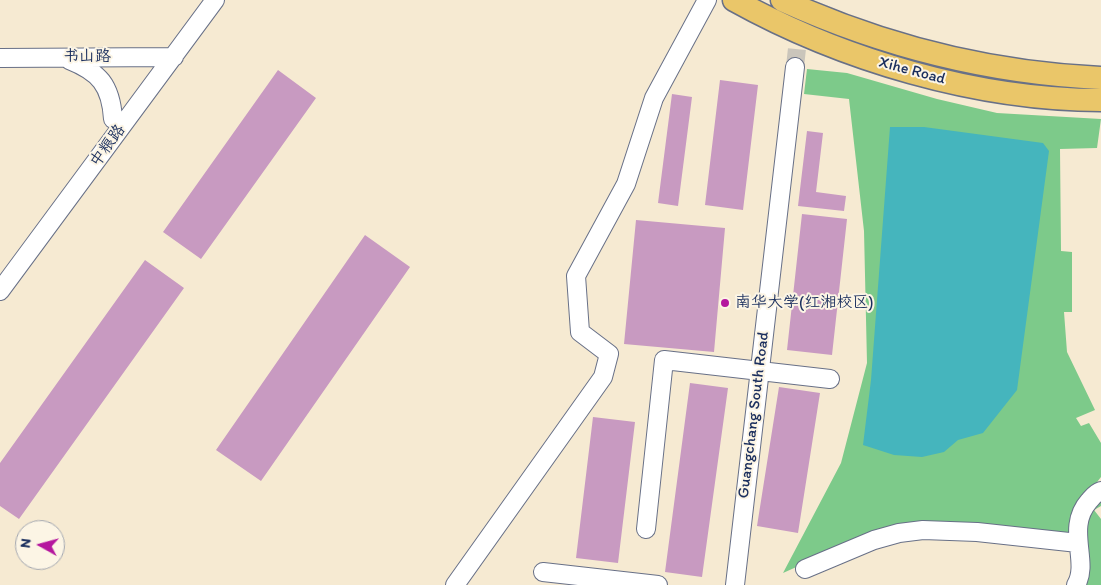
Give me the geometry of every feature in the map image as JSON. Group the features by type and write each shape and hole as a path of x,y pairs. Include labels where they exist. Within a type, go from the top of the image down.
{"main road":[{"name":"Xihe Road","path":"734,0 765,17 818,41 883,64 944,80 1021,95 1101,100"},
{"name":"Xihe Road","path":"782,0 826,20 891,43 952,59 1026,73 1101,78"}],"street":[{"name":"中粮路","path":"0,291 166,57 201,0"},
{"name":"中粮路","path":"0,272 113,119 215,0"},
{"path":"455,585 603,378 609,354 580,332 576,276 626,184 654,98 707,0"},
{"path":"64,57 86,67 104,83 112,105 113,119"},
{"name":"书山路","path":"0,58 166,57"},
{"name":"Guangchang South Road","path":"735,585 795,67"},
{"path":"646,530 664,360 830,379"},
{"path":"1076,585 1081,577 1077,527 1086,505 1097,492 1101,491"},
{"path":"805,569 874,540 899,533 923,530 977,532 1078,543"},
{"path":"543,572 658,585"}],"green space":[{"path":"807,69 847,73 937,99 997,113 1101,119 1097,148 1060,149 1061,251 1072,252 1072,312 1064,312 1067,352 1095,410 1076,418 1081,426 1089,423 1101,443 1101,477 1086,496 1073,528 1064,535 975,526 903,524 872,533 783,573 841,463 867,363 864,231 849,99 804,94"},
{"path":"1101,496 1101,506 1094,510 1101,519 1101,585 1082,585 1085,519"}],"water":[{"path":"890,127 924,127 1043,143 1049,151 1017,390 983,433 958,440 944,452 922,457 894,455 863,445 871,380"}],"building":[{"path":"278,70 316,98 201,259 163,232"},
{"path":"720,80 758,85 743,210 705,205"},
{"path":"672,94 692,97 678,206 658,203"},
{"path":"807,131 823,133 816,192 846,196 844,211 798,206"},
{"path":"802,214 847,219 832,355 787,350"},
{"path":"636,220 725,228 714,352 624,344"},
{"path":"365,235 410,267 261,481 216,450"},
{"path":"145,260 184,288 19,519 0,506 0,463"},
{"path":"690,383 728,388 702,577 665,572"},
{"path":"779,387 820,393 798,533 757,526"},
{"path":"593,417 635,422 618,563 576,558"}],"tunnel":[{"path":"795,67 800,20"}],"place":[{"name":"南华大学(红湘校区)","path":"725,303"}]}
